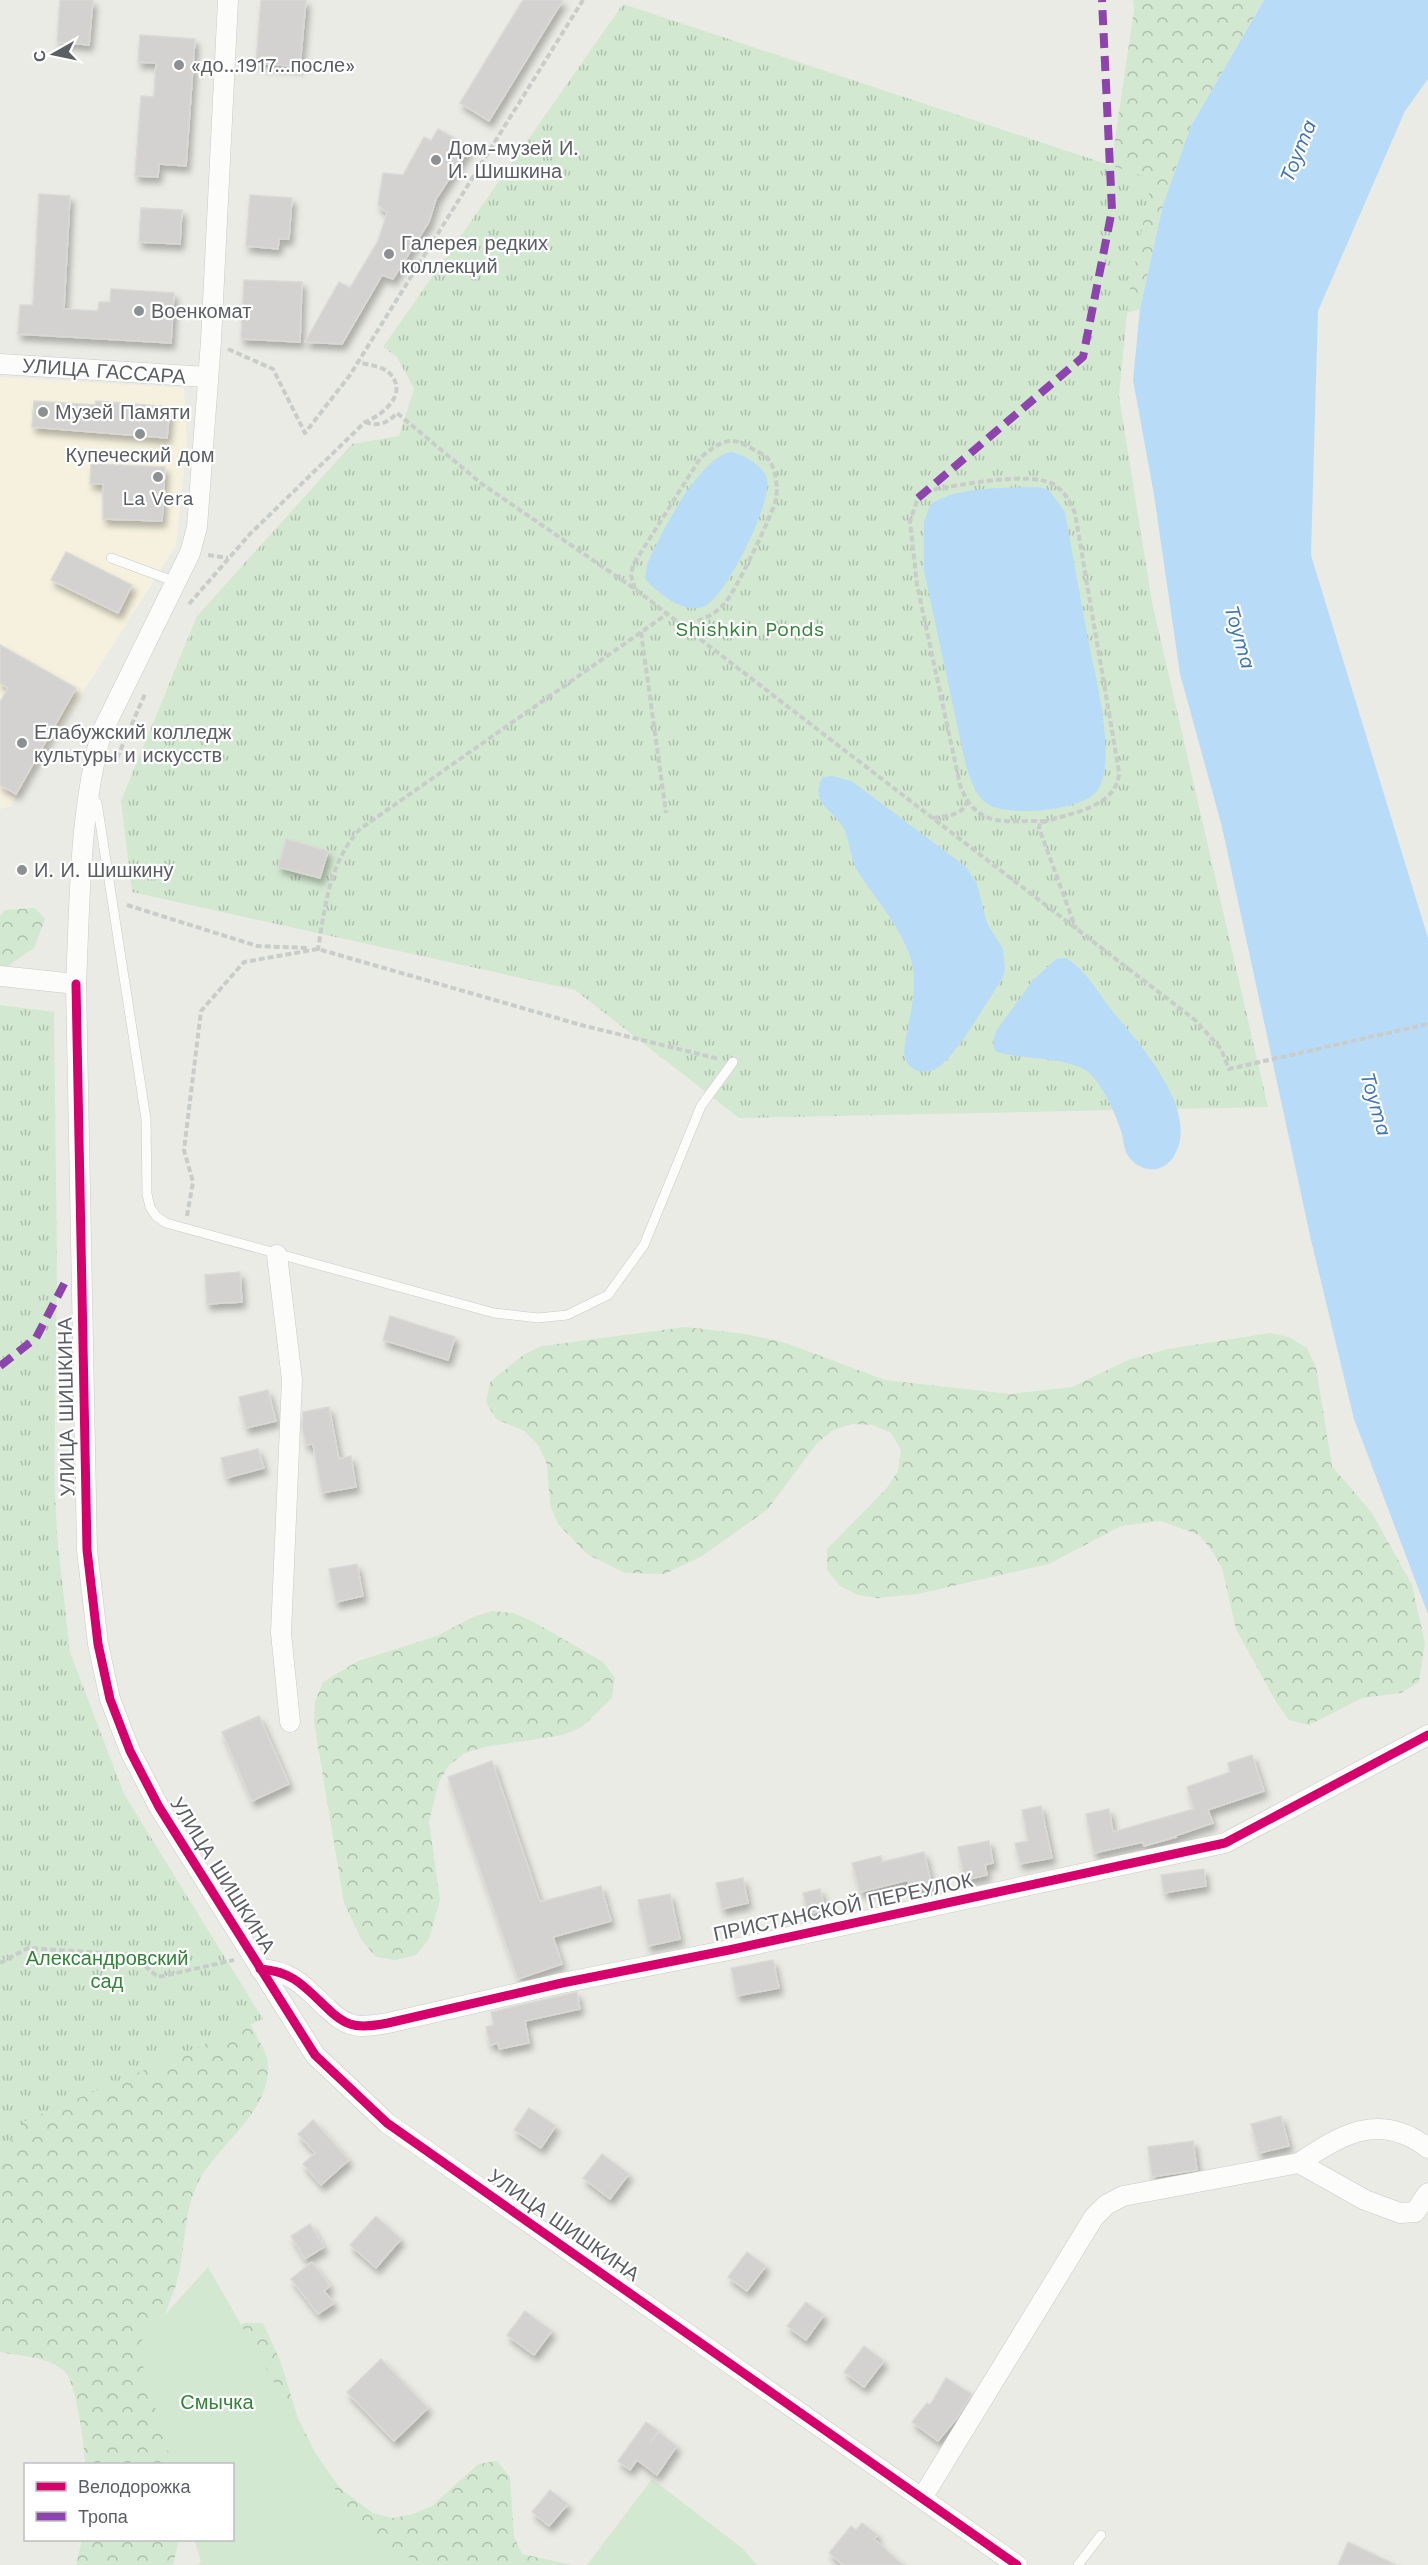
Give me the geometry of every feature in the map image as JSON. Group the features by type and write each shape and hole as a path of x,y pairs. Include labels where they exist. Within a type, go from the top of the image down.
{"street":[{"name":"УЛИЦА ШИШКИНА","path":"228,0 211,341 197,527 190,553 101,734 88,789 83,827 76,984 87,1550 98,1644 110,1699 130,1751 159,1807 315,2055 387,2123 1017,2565"},
{"name":"УЛИЦА ГАССАРА","path":"0,364 208,377"},
{"path":"0,976 76,984"},
{"path":"277,1255 292,1380 281,1633 290,1722"},
{"name":"ПРИСТАНСКОЙ ПЕРЕУЛОК","path":"260,1969 278,1970 288,1975 350,2025 388,2023 562,1983 729,1950 1225,1843 1428,1735"},
{"path":"922,2498 1094,2217 1106,2205 1123,2196 1299,2163 1337,2138 1370,2129 1405,2132 1428,2148"},
{"path":"1299,2163 1365,2200 1400,2213 1415,2212 1428,2193"}],"lane":[{"path":"111,558 176,582"},
{"path":"88,789 98,803 146,1119 147,1194 150,1207 161,1220 277,1255 494,1314 538,1318 567,1315 608,1295 644,1245 700,1106 733,1062"},
{"path":"1078,2565 1101,2535"}],"path":[{"path":"211,341 273,369 305,433 357,362 583,0"},
{"path":"187,606 250,534 365,422 386,411 394,399 396,384 392,375 380,368 357,362"},
{"path":"365,422 372,425 388,423 397,413 482,484 635,589 1195,1020 1221,1049 1229,1069 1428,1024"},
{"path":"635,589 631,575 633,565 701,458 715,446 732,440 739,441 768,459 775,474 777,487 774,508 726,602 705,619 680,624"},
{"path":"1046,821 980,816 967,801 960,785 916,585 910,521 918,498 931,490 1026,477 1043,480 1054,484 1063,492 1070,502 1077,521 1119,772 1118,783 1105,799 1087,808 1040,823 1077,929"},
{"path":"318,949 332,879 342,851 360,829 667,614"},
{"path":"641,632 666,813"},
{"path":"116,761 148,687"},
{"path":"932,818 958,813 964,809 967,801"},
{"path":"113,901 257,946 318,949 581,1025 733,1062"},
{"path":"185,1228 193,1182 184,1150 201,1011 244,962 318,949"},
{"path":"0,1964 28,1948 132,1955 158,1977 234,1960"}],"shaded area":[{"path":"0,377 184,388 187,444 176,546 10,807 0,809"}],"green space":[{"path":"1133,0 1264,0 1191,126 1163,206 1140,309 1124,314 1096,269 1134,10"},
{"name":"Shishkin Ponds","path":"623,4 1152,179 1129,293 1119,396 1152,602 1268,1107 739,1118 575,990 132,892 121,801 197,616 352,444 399,436 414,389 397,357 383,347"},
{"path":"35,908 45,919 34,948 5,968 0,967 0,916 5,910"},
{"name":"Александровский сад","path":"0,1005 54,1012 57,1262 54,1509 70,1652 124,1794 263,2019 23,2122 0,2161"},
{"path":"0,1024 51,1414 61,1609 68,1650 125,1816 184,1901 261,2044 268,2062 267,2082 261,2099 252,2114 205,2171 192,2197 178,2276 162,2327 190,2463 85,2463 82,2431 73,2390 66,2373 44,2360 0,2352"},
{"path":"685,1327 746,1334 786,1343 885,1380 1010,1394 1072,1387 1128,1360 1168,1349 1270,1333 1289,1337 1307,1348 1316,1367 1332,1466 1372,1513 1412,1585 1425,1643 1419,1682 1401,1693 1362,1698 1309,1725 1289,1720 1276,1702 1236,1629 1222,1568 1212,1551 1199,1535 1161,1521 1121,1526 1049,1564 918,1594 878,1598 858,1595 840,1586 827,1570 827,1549 886,1489 898,1471 901,1450 891,1433 872,1425 852,1424 833,1430 817,1443 767,1510 702,1556 665,1574 625,1573 587,1554 558,1524 550,1505 547,1465 539,1446 524,1431 496,1419 486,1402 490,1382 523,1355 542,1346"},
{"path":"492,1611 513,1613 532,1621 603,1662 615,1678 612,1698 582,1727 563,1735 485,1747 465,1753 449,1765 439,1782 429,1821 440,1900 429,1939 416,1955 396,1960 376,1957 362,1941 344,1903 314,1722 315,1701 323,1682 358,1661 437,1636 473,1617"},
{"name":"Смычка","path":"208,2267 354,2522 421,2565 198,2565 201,2561 194,2541 234,2541 234,2463 172,2463 137,2346"},
{"path":"243,2323 263,2323 280,2360 298,2418 316,2454 340,2488 373,2513 393,2518 413,2514 432,2506 478,2464 497,2461 510,2477 514,2536 522,2554 572,2565 340,2565 232,2463 231,2344"},
{"path":"652,2479 742,2548 757,2565 587,2565"},
{"path":"82,2541 179,2541 173,2565 76,2565"}],"water":[{"name":"Toyma","path":"1264,0 1428,0 1428,79 1405,111 1318,311 1311,555 1428,938 1428,1614 1354,1419 1311,1240 1222,827 1180,674 1154,495 1133,380 1140,309 1163,205 1191,126"},
{"path":"732,452 762,469 767,479 767,491 755,528 723,588 712,601 703,607 688,608 672,602 647,581 645,578 647,565 671,517 694,481 720,457"},
{"path":"1038,487 1049,490 1065,512 1099,690 1105,735 1104,773 1099,788 1094,794 1065,807 1031,811 999,809 984,802 979,796 966,766 924,571 924,522 930,505 953,494 981,489"},
{"path":"833,776 853,782 966,867 977,884 987,923 1003,949 1005,970 1002,979 960,1043 942,1065 934,1070 924,1072 915,1070 906,1059 904,1051 914,991 913,967 905,944 893,922 857,870 845,831 818,794 823,777"},
{"path":"1066,958 1086,976 1152,1060 1174,1099 1180,1119 1180,1138 1174,1156 1163,1167 1145,1168 1137,1165 1131,1159 1126,1151 1110,1103 1094,1078 1086,1071 1062,1062 995,1051 993,1041 996,1031 1033,980 1056,959"}],"building":[{"path":"60,0 93,0 89,45 57,42"},
{"path":"261,0 306,0 300,67 256,63"},
{"path":"523,0 563,0 489,121 460,103"},
{"path":"140,35 195,39 186,166 159,164 158,177 135,176 141,96 154,97 156,63 138,62"},
{"path":"438,129 470,147 436,199 429,222 393,279 382,275 342,344 305,342 339,282 350,288 378,241 387,213 378,205 383,173 403,175 424,137 431,141"},
{"path":"39,194 70,196 64,309 98,311 99,302 110,302 111,289 174,293 171,343 18,334 20,305 33,305"},
{"path":"250,195 292,198 289,239 279,239 278,249 246,246"},
{"path":"141,208 182,210 180,244 139,242"},
{"path":"244,280 302,282 300,342 241,339"},
{"path":"34,401 95,405 96,401 170,407 167,438 32,427"},
{"path":"91,464 165,467 162,521 103,519 103,484 90,484"},
{"path":"66,552 132,585 118,613 51,580"},
{"name":"Елабужский колледж культуры и искусств","path":"0,645 76,688 16,794 0,785 0,702 8,688 0,683"},
{"path":"286,839 328,851 320,878 278,867"},
{"path":"240,1272 242,1302 207,1304 205,1275"},
{"path":"390,1316 455,1337 448,1360 383,1340"},
{"path":"268,1390 276,1421 246,1428 239,1397"},
{"path":"329,1407 339,1459 351,1456 356,1487 322,1493 313,1444 306,1445 302,1427 303,1412"},
{"path":"258,1449 264,1468 226,1478 221,1458"},
{"path":"357,1564 363,1596 336,1602 329,1569"},
{"path":"259,1716 289,1784 252,1801 222,1732"},
{"path":"1252,1755 1264,1791 1208,1810 1213,1823 1144,1846 1143,1842 1094,1853 1086,1814 1109,1809 1113,1832 1194,1809 1187,1787 1230,1772 1228,1763"},
{"path":"492,1761 540,1902 601,1886 611,1921 553,1937 562,1964 518,1979 448,1777"},
{"path":"1041,1806 1052,1858 1020,1864 1015,1843 1028,1841 1022,1810"},
{"path":"989,1841 993,1863 985,1865 987,1875 965,1880 958,1847"},
{"path":"924,1852 932,1886 911,1891 908,1880 860,1892 852,1863 881,1856 882,1862"},
{"path":"1204,1869 1206,1886 1164,1893 1161,1875"},
{"path":"743,1878 748,1903 722,1909 716,1883"},
{"path":"820,1889 825,1910 808,1914 803,1893"},
{"path":"670,1894 680,1939 648,1946 638,1900"},
{"path":"773,1960 779,1988 737,1996 731,1968"},
{"path":"577,1992 580,2009 525,2021 529,2043 499,2049 498,2043 490,2045 486,2027 494,2025 491,2012"},
{"path":"529,2108 556,2126 541,2148 514,2130"},
{"path":"1281,2116 1289,2146 1259,2153 1251,2124"},
{"path":"313,2120 349,2160 321,2185 303,2164 315,2153 298,2134"},
{"path":"1193,2141 1197,2170 1152,2177 1148,2147"},
{"path":"602,2154 629,2174 610,2199 583,2178"},
{"path":"376,2216 401,2239 376,2268 350,2245"},
{"path":"310,2224 324,2247 305,2259 291,2236"},
{"path":"747,2252 766,2266 747,2291 728,2277"},
{"path":"312,2262 330,2286 324,2291 334,2303 318,2314 291,2279"},
{"path":"806,2302 824,2315 806,2340 787,2326"},
{"path":"525,2311 552,2331 534,2355 507,2335"},
{"path":"864,2346 884,2361 864,2387 844,2372"},
{"path":"381,2359 428,2408 394,2441 347,2392"},
{"path":"946,2378 972,2394 957,2418 938,2441 912,2422 927,2403 930,2405"},
{"path":"646,2422 677,2446 657,2475 637,2460 630,2470 618,2461"},
{"path":"550,2490 568,2504 549,2526 532,2512"},
{"path":"862,2523 878,2535 874,2539 903,2565 843,2565 829,2553 851,2526 856,2530"},
{"path":"1348,2542 1396,2565 1338,2565"}],"marked path":[{"path":"918,498 1083,357 1112,210 1102,0"},
{"path":"0,1366 36,1338 65,1282"}],"cycle path":[{"path":"76,984 87,1550 98,1644 110,1699 130,1751 159,1807 315,2055 387,2123 1017,2565"},
{"path":"260,1969 289,1976 347,2023 364,2026 388,2023 562,1983 729,1950 1225,1843 1428,1735"}],"place":[{"name":"«до...1917...после»","path":"179,65"},
{"name":"Дом-музей И. И. Шишкина","path":"436,160"},
{"name":"Галерея редких коллекций","path":"389,254"},
{"name":"Военкомат","path":"139,311"},
{"name":"Музей Памяти","path":"43,412"},
{"name":"Купеческий дом","path":"140,434"},
{"name":"La Vera","path":"158,477"},
{"name":"Елабужский колледж культуры и искусств","path":"22,743"},
{"name":"И. И. Шишкину","path":"22,870"}]}
